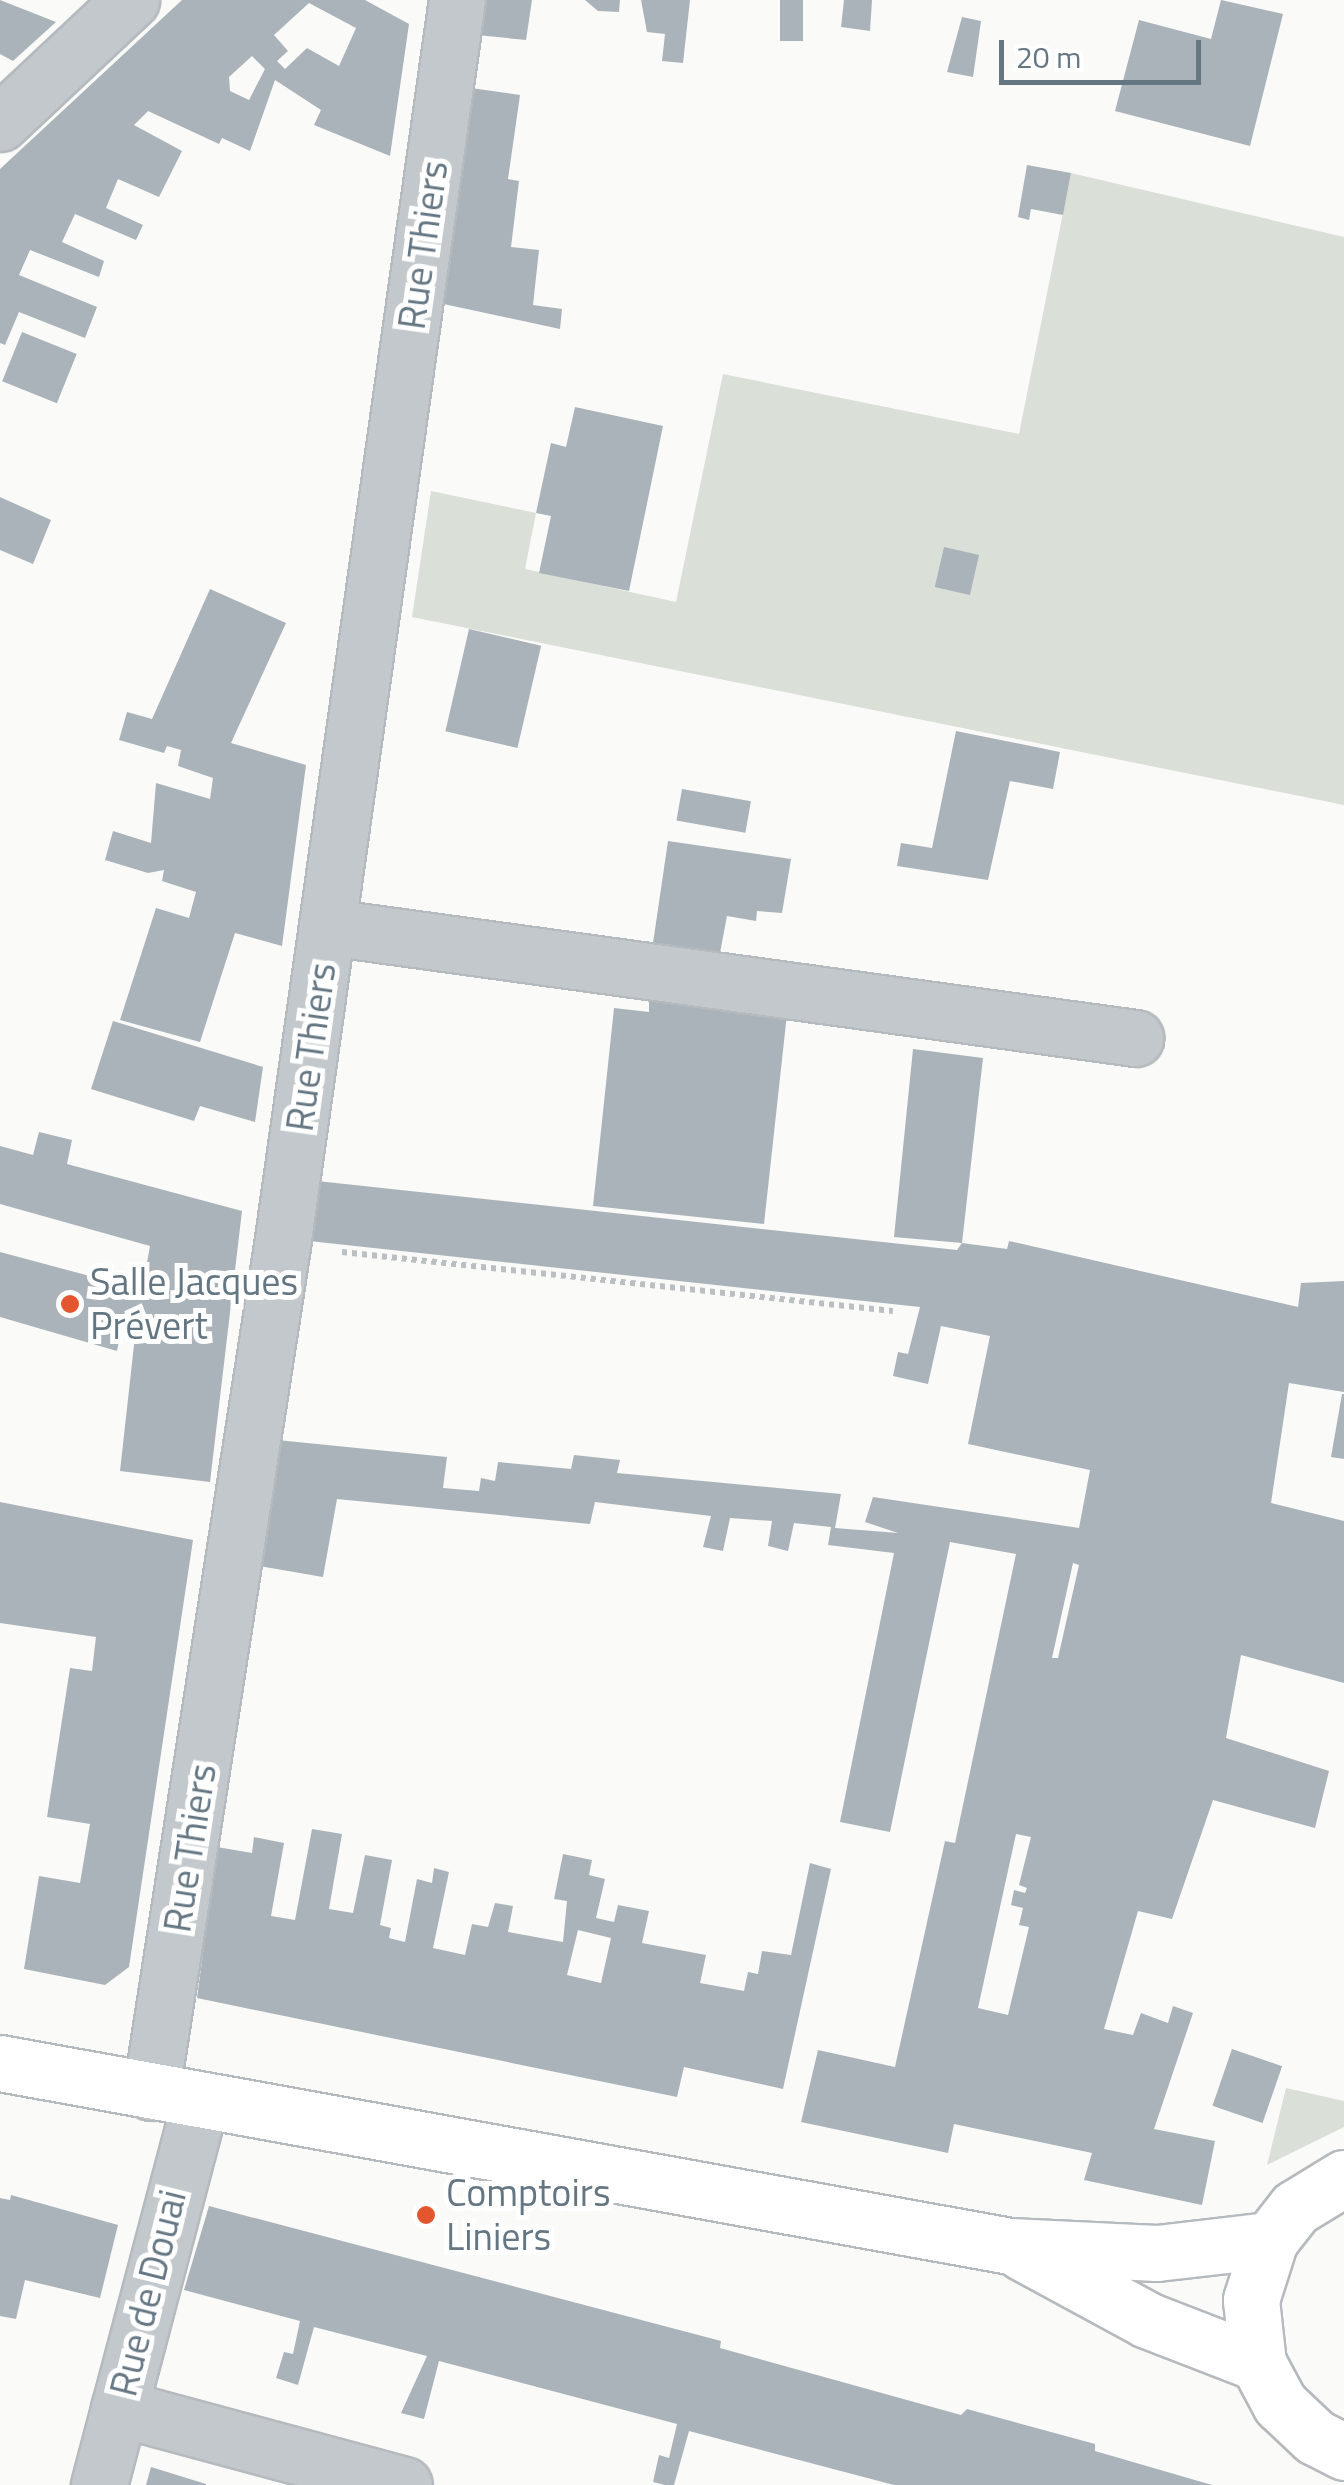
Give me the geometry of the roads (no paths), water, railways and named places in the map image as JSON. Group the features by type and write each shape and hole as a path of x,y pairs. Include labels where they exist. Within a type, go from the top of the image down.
{"main road":[{"path":"0,2064 1010,2246 1157,2253 1270,2240"},
{"path":"1344,2178 1295,2208 1270,2240 1251,2300 1258,2363 1296,2422 1344,2452"},
{"path":"1010,2246 1147,2320 1258,2363"}],"lane":[{"path":"0,122 131,0"},
{"name":"Rue Thiers","path":"175,2097 282,1246 457,0"},
{"path":"328,927 1135,1038"},
{"name":"Rue de Douai","path":"100,2485 119,2408 175,2097"},
{"path":"119,2408 404,2485"}],"place":[{"name":"Salle Jacques Prévert","path":"70,1304"},
{"name":"Comptoirs Liniers","path":"426,2215"}]}
